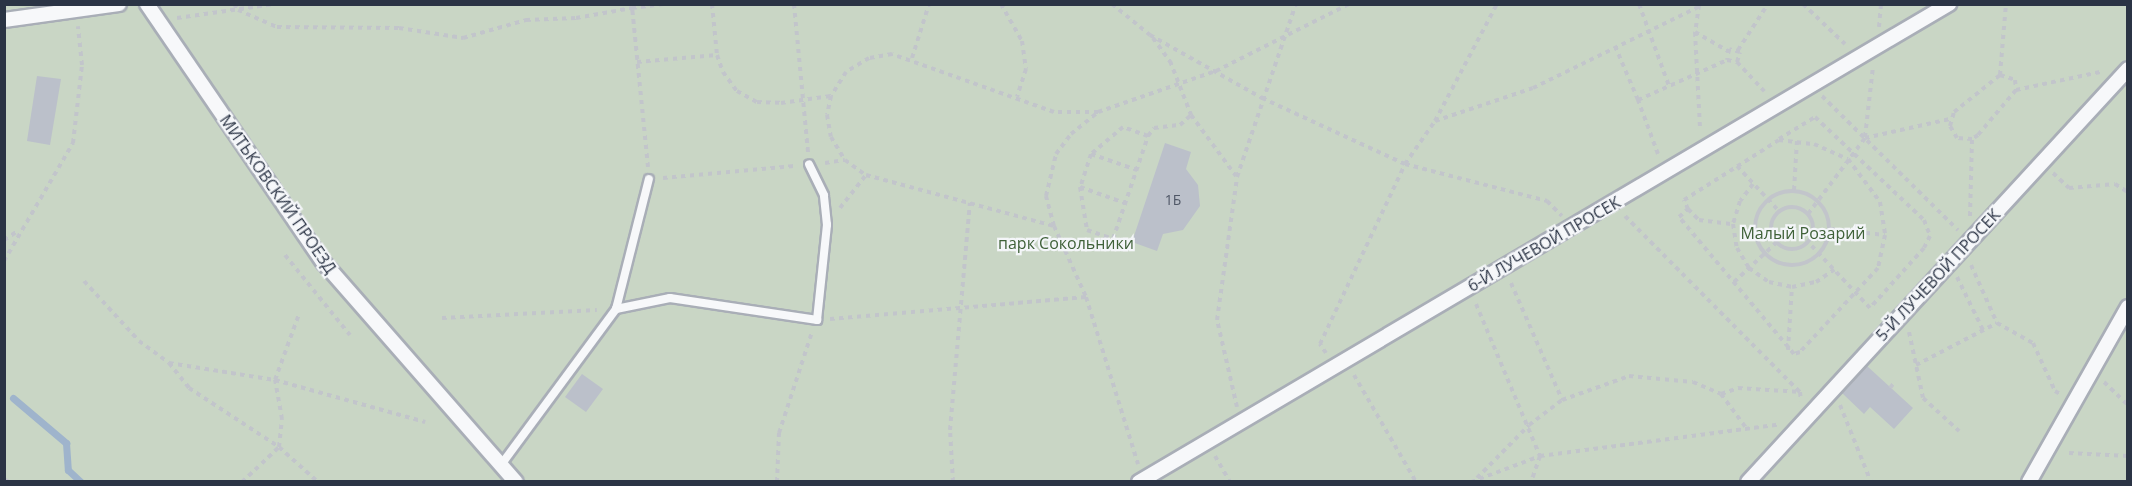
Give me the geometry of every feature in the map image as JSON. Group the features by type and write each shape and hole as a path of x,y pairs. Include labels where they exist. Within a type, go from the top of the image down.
{"street":[{"path":"4,21 119,4"},
{"name":"МИТЬКОВСКИЙ ПРОЕЗД","path":"147,4 324,263 516,482"},
{"name":"6-Й ЛУЧЕВОЙ ПРОСЕК","path":"1141,480 1949,4"},
{"name":"5-Й ЛУЧЕВОЙ ПРОСЕК","path":"1748,482 2127,69"},
{"path":"2029,482 2127,307"}],"lane":[{"path":"616,309 670,298 817,320 827,225 824,195 809,164"},
{"path":"501,465 616,309 649,179"}],"path":[{"path":"234,4 238,10 277,27 399,28 463,38 526,20 576,18 666,4"},
{"path":"176,18 274,4"},
{"path":"712,4 717,55 723,72 737,91 757,102 831,96"},
{"path":"794,4 809,164"},
{"path":"912,58 929,4"},
{"path":"1000,4 1022,41 1026,69 1017,98"},
{"path":"1112,4 1150,35 1262,98 1405,164 1547,201 1572,227"},
{"path":"1241,421 1217,320 1237,177 1262,98 1287,35 1296,4"},
{"path":"1141,480 1086,297 1054,226 1046,195 1056,154 1071,134 1098,112 1215,71 1349,4"},
{"path":"1325,351 1320,344 1405,164 1435,121 1497,4"},
{"path":"1639,4 1669,86"},
{"path":"1738,50 1768,4"},
{"path":"1803,4 1845,44"},
{"path":"1808,214 1820,202 1853,151 1865,138 1950,119 2000,75 2006,4"},
{"path":"1435,121 1533,88 1699,6"},
{"path":"1699,6 1695,32 1700,129"},
{"path":"632,8 649,179 845,160"},
{"path":"4,261 19,231 61,168 73,143 82,65 76,10"},
{"path":"1695,32 1728,51 1738,50"},
{"path":"1150,35 1181,83 1191,115 1237,177"},
{"path":"1616,46 1658,154"},
{"path":"1865,138 1875,49"},
{"path":"1737,62 1741,56 1738,50"},
{"path":"1727,60 1728,51"},
{"path":"1054,226 866,175 845,160 831,137 827,115 831,96 846,72 869,58 892,54 912,58 1054,111 1098,112"},
{"path":"637,62 717,55"},
{"path":"1638,100 1727,60 1737,62 1764,92"},
{"path":"1966,244 1972,139 2016,90 2105,71"},
{"path":"2000,75 2015,80 2016,90"},
{"path":"1812,86 1966,244 1997,323 2033,343 2055,391 2074,402"},
{"path":"1148,136 1123,127 1091,154 1080,187 1088,230 1113,239 1148,136 1154,128 1180,125 1191,115"},
{"path":"1733,224 1699,220 1688,209 1684,200 1815,117 1924,220 1930,236 1924,248 1870,308 1808,242"},
{"path":"1950,119 1952,133 1964,140 1972,139"},
{"path":"1688,209 1679,217 1788,351 1800,352 1857,294 1878,268 1886,235 1880,202 1848,159 1835,151 1797,141 1779,140"},
{"path":"1794,190 1797,141"},
{"path":"1091,154 1137,170"},
{"path":"2041,163 2069,188 2115,184 2127,192"},
{"path":"1737,166 1779,211"},
{"path":"827,225 866,175"},
{"path":"1753,183 1740,201 1733,224 1737,248 1749,268 1769,282 1792,287 1816,282 1834,270"},
{"path":"1080,187 1125,203"},
{"path":"1794,190 1820,202 1830,229 1819,254 1792,265 1765,253 1755,225 1768,199 1794,190"},
{"path":"953,482 950,430 970,203"},
{"path":"1793,206 1808,214 1814,228 1808,242 1792,249 1777,242 1771,226 1779,211 1793,206"},
{"path":"1625,216 1800,392 1738,388 1721,394"},
{"path":"1830,229 1886,235"},
{"path":"4,240 19,231"},
{"path":"1734,282 1777,242"},
{"path":"285,255 350,335"},
{"path":"1958,279 1983,330"},
{"path":"84,281 139,341 169,363 189,388 279,447 318,482"},
{"path":"1511,283 1562,400"},
{"path":"1788,351 1792,287"},
{"path":"777,482 779,433 817,320 1086,297"},
{"path":"1476,304 1529,425 1540,456 1531,482"},
{"path":"442,318 616,309"},
{"path":"242,482 279,447 282,418 275,380 299,314"},
{"path":"1907,322 1923,398 1959,431"},
{"path":"1916,365 1997,323"},
{"path":"169,363 275,380 426,422"},
{"path":"2090,374 2108,384 2127,405"},
{"path":"1354,375 1416,482"},
{"path":"1473,481 1529,425 1562,400 1629,376 1693,382 1721,394 1748,429"},
{"path":"1890,388 1894,383"},
{"path":"1839,403 1871,482"},
{"path":"1473,481 1540,456 1803,422"},
{"path":"1206,442 1230,482"},
{"path":"2069,453 2127,456"},
{"path":"4,479 9,482"}],"green space":[{"name":"парк Сокольники","path":"4,5 2127,5 2127,481 5,481"}],"building":[{"path":"37,76 61,79 50,145 27,141"},
{"path":"1165,143 1191,152 1186,169 1198,185 1200,206 1183,230 1163,234 1157,251 1132,242"},
{"path":"1867,366 1913,408 1894,429 1870,407 1864,414 1842,393"},
{"path":"582,374 603,389 586,412 565,397"}],"waterway":[{"path":"13,398 66,443 68,470 81,482"}],"park label":[{"name":"Малый Розарий","path":"1803,233"}]}
